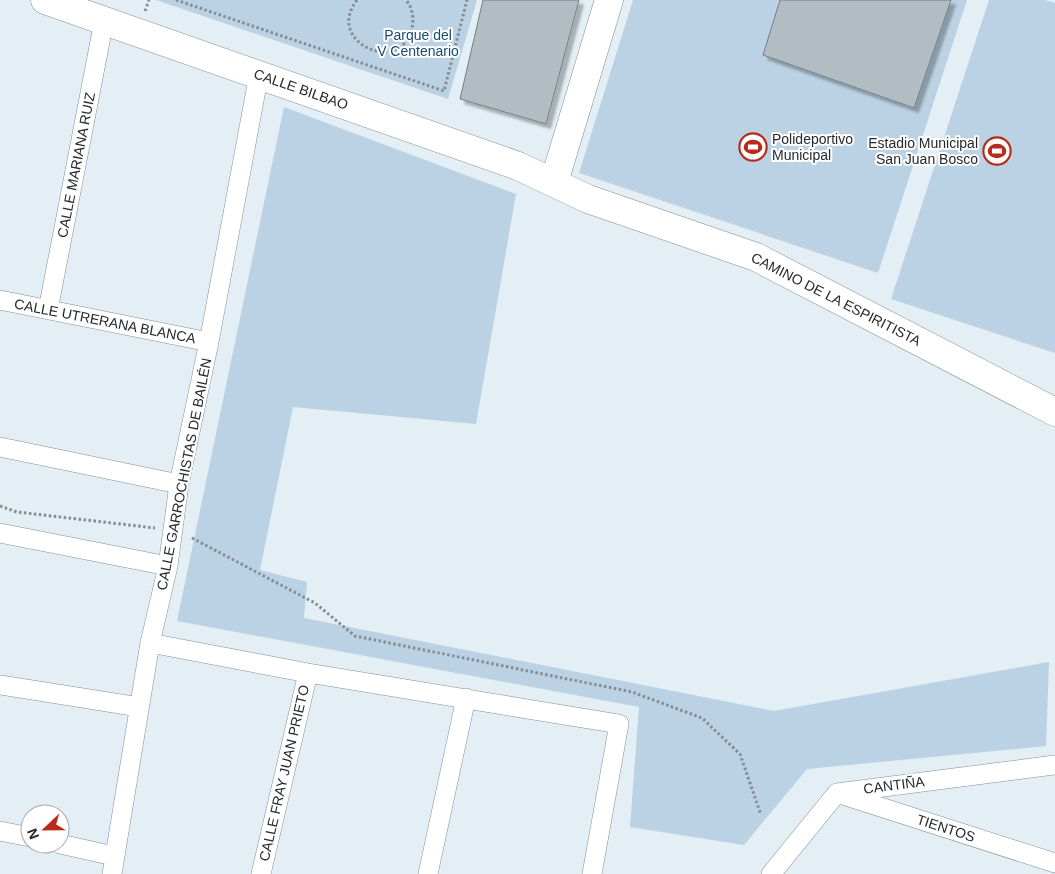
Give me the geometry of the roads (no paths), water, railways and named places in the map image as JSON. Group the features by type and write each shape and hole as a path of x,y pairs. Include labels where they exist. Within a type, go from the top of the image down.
{"street":[{"name":"CALLE BILBAO","path":"46,0 518,166 554,182"},
{"path":"554,182 609,0"},
{"name":"CALLE MARIANA RUIZ","path":"48,310 104,21"},
{"name":"CALLE GARROCHISTAS DE BAILÉN","path":"113,865 150,643 168,566 179,484 210,342 259,74"},
{"name":"CAMINO DE LA ESPIRITISTA","path":"554,182 588,199 756,257 1055,412"},
{"name":"CALLE UTRERANA BLANCA","path":"0,300 210,342"},
{"path":"0,447 179,484"},
{"path":"0,532 168,566"},
{"path":"150,643 308,673 619,724 592,874"},
{"name":"CALLE FRAY JUAN PRIETO","path":"261,874 308,673"},
{"path":"0,685 139,708"},
{"path":"428,874 466,698"},
{"name":"CANTIÑA","path":"837,793 1055,765"},
{"path":"771,874 837,793"},
{"name":"TIENTOS","path":"837,793 1055,862"},
{"path":"0,831 20,835"},
{"path":"70,848 113,865"}],"place":[{"name":"Polideportivo Municipal","path":"753,147"},
{"name":"Estadio Municipal San Juan Bosco","path":"997,151"}],"park label":[{"name":"Parque del V Centenario","path":"418,43"}]}
